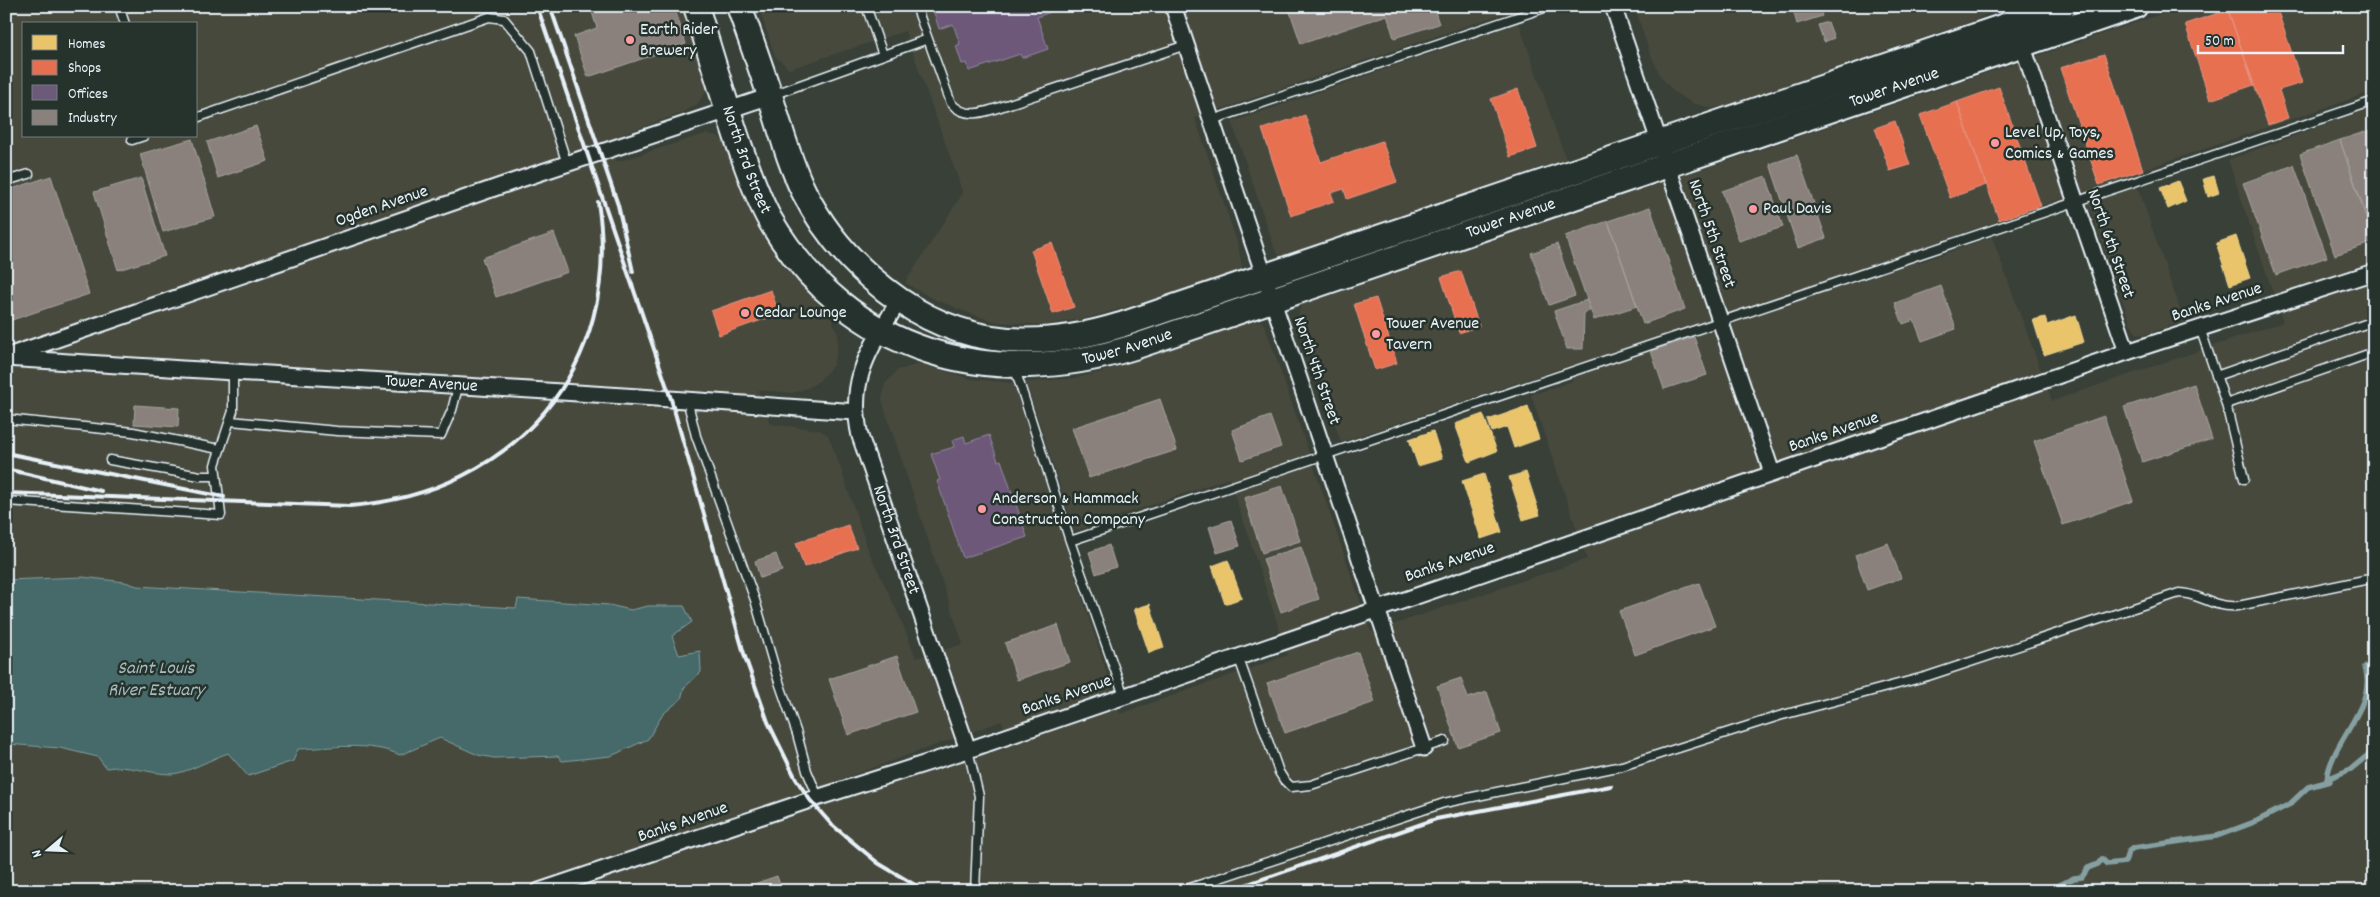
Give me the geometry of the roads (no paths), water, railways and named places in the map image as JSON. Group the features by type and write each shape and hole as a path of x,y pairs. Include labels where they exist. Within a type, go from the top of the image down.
{"main road":[{"name":"North 3rd Street","path":"696,6 728,110 758,197 782,240 821,286 882,331"},
{"path":"739,6 793,169 813,209 849,256 899,300"},
{"name":"Tower Avenue","path":"882,331 929,351 967,361 1014,366 1047,365 1100,357 1272,300 2064,6"},
{"name":"Tower Avenue","path":"2016,25 2135,6"},
{"name":"Tower Avenue","path":"899,300 937,323 965,332 1011,341 1056,340 1096,333 1265,276 1664,155"}],"street":[{"name":"North 4th Street","path":"1173,6 1424,748"},
{"name":"North 5th Street","path":"1613,6 1772,473"},
{"name":"North 6th Street","path":"2016,25 2127,352"},
{"name":"Ogden Avenue","path":"6,357 770,96"},
{"name":"Banks Avenue","path":"539,891 567,886 818,797 968,750 2127,352 2374,272"},
{"name":"North 3rd Street","path":"899,300 859,378 855,400 856,412 862,441 968,750"},
{"name":"Tower Avenue","path":"6,357 458,387 687,399 856,412"}],"lane":[{"path":"119,6 124,22"},
{"path":"866,6 883,55"},
{"path":"916,6 951,103 960,111 974,113 1004,106 1186,45"},
{"path":"1212,120 1550,6"},
{"path":"198,117 489,17 504,19 531,51 567,164"},
{"path":"770,96 928,38"},
{"path":"1070,540 2374,101"},
{"path":"132,140 138,138"},
{"path":"6,181 29,174"},
{"path":"2216,376 2374,321"},
{"path":"2200,328 2226,404 2244,479"},
{"path":"2226,404 2374,352"},
{"path":"1014,366 1070,540 1124,696"},
{"path":"6,501 221,516 215,465 219,449 231,421 234,403 233,373"},
{"path":"231,421 337,431 440,436 452,410 458,387"},
{"path":"687,399 696,436 755,600 776,676 797,734 810,779 818,797"},
{"path":"6,419 133,432 219,449"},
{"path":"110,460 200,476 216,476"},
{"path":"1181,891 1444,803 1622,766 1779,716 1928,676 2179,593 2191,594 2224,607 2238,606 2374,578"},
{"path":"1238,656 1279,772 1291,786 1312,786 1445,740"},
{"path":"968,750 979,796 975,891"}],"water":[{"name":"Saint Louis River Estuary","path":"82,577 125,582 137,586 516,608 518,599 609,605 631,610 648,606 684,606 692,622 672,636 679,655 700,651 701,672 684,688 681,699 663,714 648,739 611,756 562,761 558,756 494,758 478,755 440,738 400,755 376,748 363,747 298,749 293,761 248,776 228,753 172,774 122,767 106,768 98,757 60,748 6,744 6,580"}],"waterway":[{"path":"2032,891 2050,890 2074,878 2082,877 2088,868 2098,864 2102,859 2107,864 2125,862 2128,852 2133,848 2217,836 2257,821 2290,804 2308,787 2330,781 2327,779 2330,765 2360,709 2365,695 2367,681 2365,667 2374,662"},
{"path":"2327,779 2351,769 2374,750"}],"railway":[{"path":"537,6 671,399 745,657 768,722 796,779 810,800 831,824 878,863 925,891"},
{"path":"550,6 618,205 633,272"},
{"path":"6,493 350,506 409,496 462,476 507,448 545,411 574,367 593,317 602,262 598,202"},
{"path":"6,453 224,497"},
{"path":"6,469 101,491"},
{"path":"1228,891 1436,819 1611,786"}],"place":[{"name":"Earth Rider Brewery","path":"630,40"},
{"name":"Level Up, Toys, Comics & Games","path":"1995,143"},
{"name":"Paul Davis","path":"1753,209"},
{"name":"Cedar Lounge","path":"745,313"},
{"name":"Tower Avenue Tavern","path":"1376,334"},
{"name":"Anderson & Hammack Construction Company","path":"982,509"}]}
